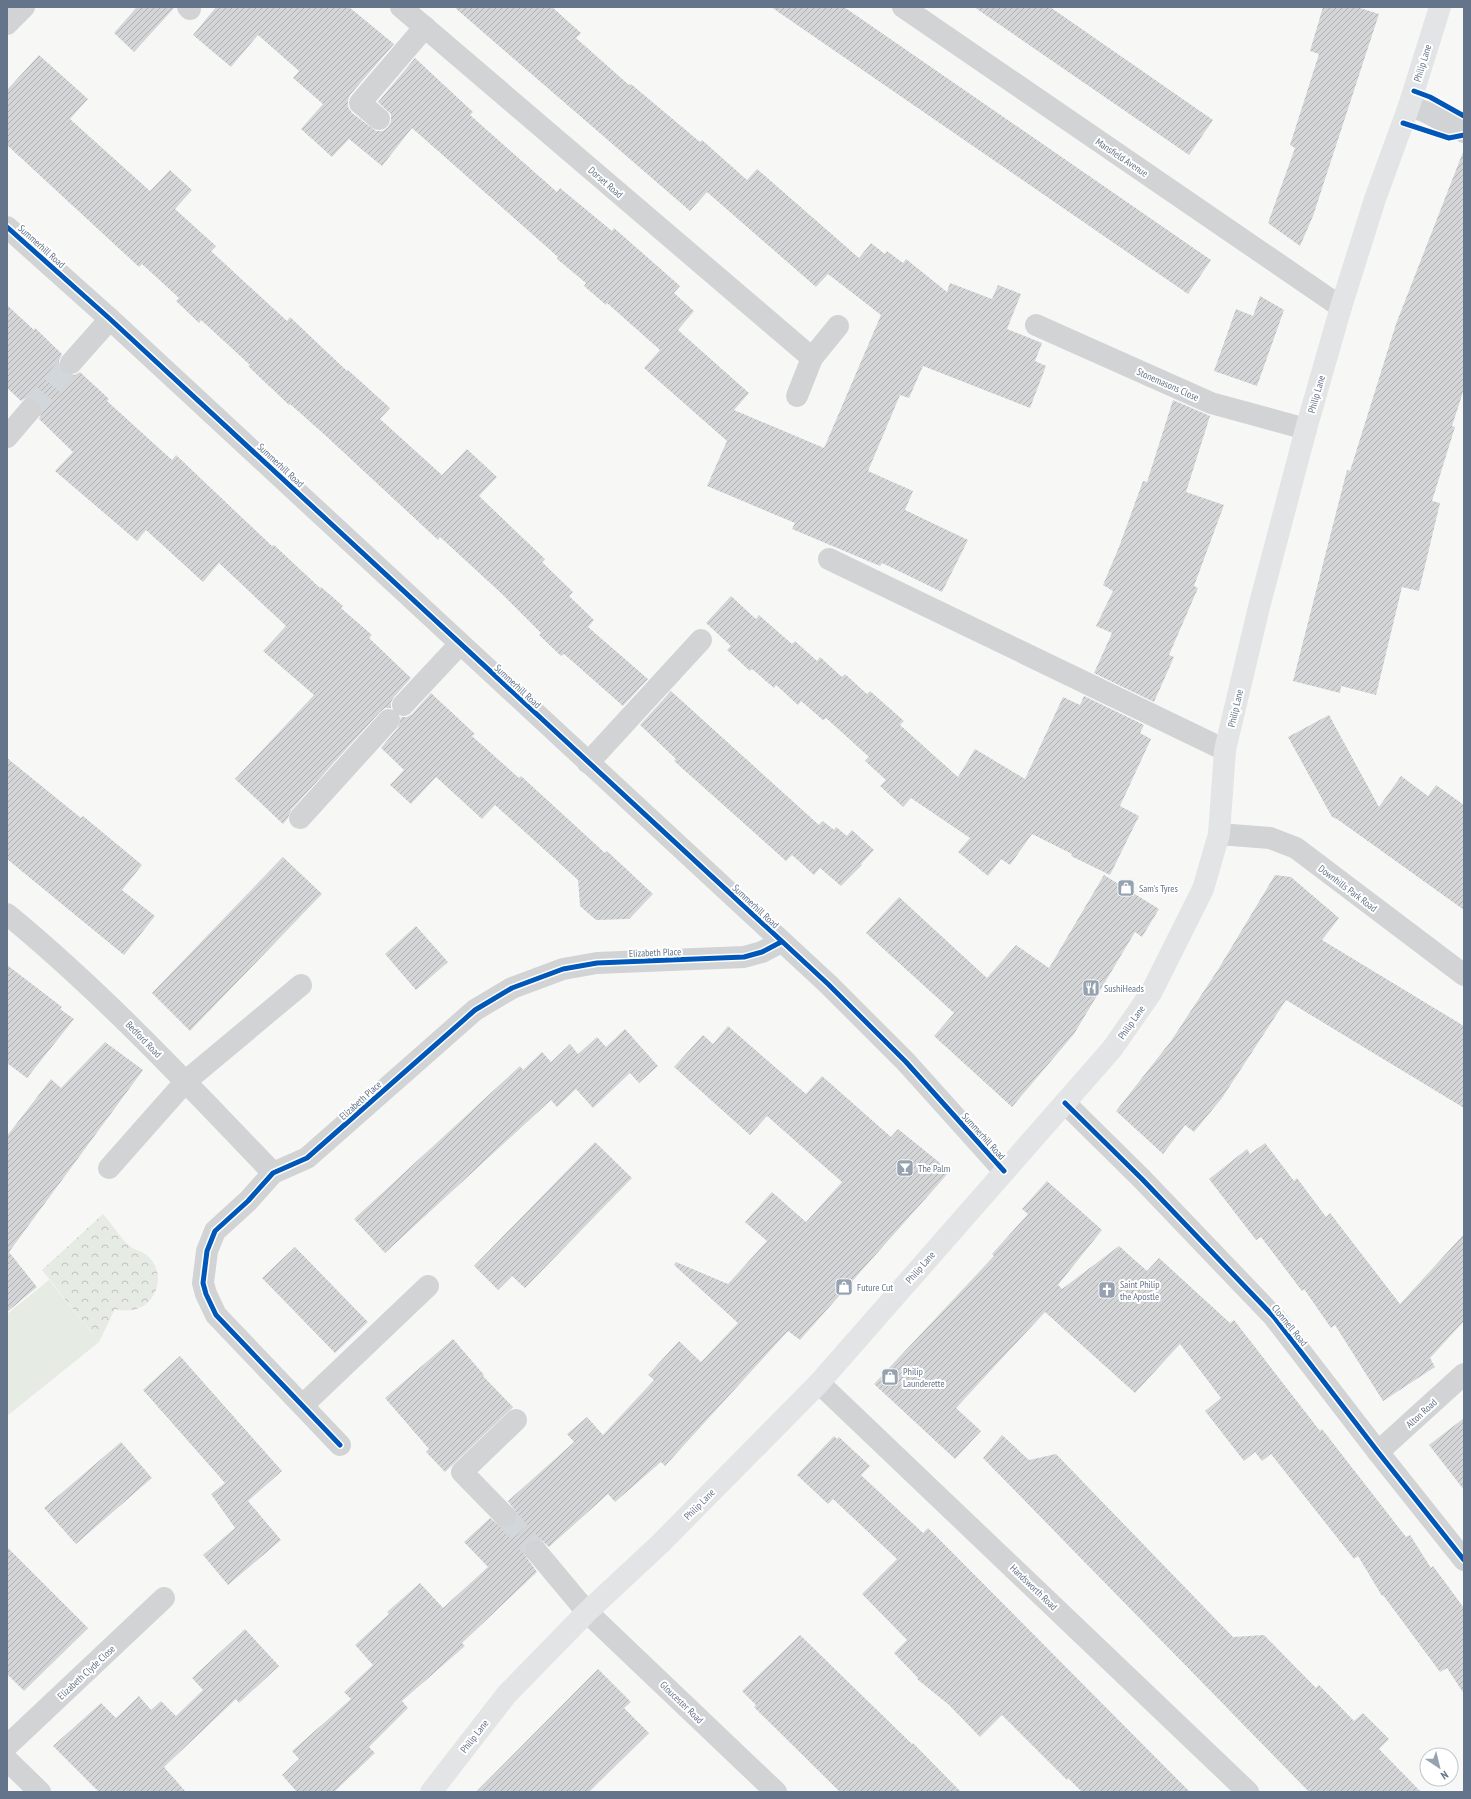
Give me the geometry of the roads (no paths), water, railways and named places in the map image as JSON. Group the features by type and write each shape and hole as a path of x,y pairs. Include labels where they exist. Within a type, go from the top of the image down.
{"main road":[{"name":"Philip Lane","path":"431,1792 506,1694 587,1612 661,1543 819,1383 1112,1049 1151,993 1203,889 1219,834 1225,750 1258,607 1306,429 1341,307 1375,199 1409,106 1440,7"}],"street":[{"path":"7,24 24,7"},
{"name":"Dorset Road","path":"401,7 812,358"},
{"name":"Mansfield Avenue","path":"903,7 1341,307"},
{"path":"379,119 360,103 425,27"},
{"path":"1409,106 1459,129"},
{"name":"Summerhill Road","path":"7,227 110,319 828,984 906,1062 1004,1171"},
{"path":"72,363 110,319"},
{"path":"797,396 812,358 838,326"},
{"name":"Stonemasons Close","path":"1036,326 1211,403 1306,429"},
{"path":"7,437 30,410"},
{"path":"829,559 1225,750"},
{"path":"588,763 701,640"},
{"path":"300,818 460,644"},
{"name":"Downhills Park Road","path":"1219,834 1270,838 1296,848 1462,971"},
{"name":"Bedford Road","path":"7,914 46,946 125,1018 273,1173"},
{"name":"Elizabeth Place","path":"340,1445 216,1315 206,1294 203,1283 207,1252 215,1231 248,1201 273,1173 307,1158 475,1010 512,988 563,969 597,963 744,957 762,952 782,942"},
{"path":"109,1168 186,1081 301,985"},
{"name":"Clonmell Road","path":"1065,1103 1142,1179 1274,1317 1378,1452 1464,1560"},
{"path":"303,1405 428,1286"},
{"name":"Alton Road","path":"1378,1452 1464,1374"},
{"name":"Handsworth Road","path":"819,1383 1248,1792"},
{"path":"505,1516 462,1472 516,1420"},
{"name":"Gloucester Road","path":"536,1552 587,1612 776,1792"},
{"name":"Elizabeth Clyde Close","path":"7,1746 164,1598"},
{"path":"7,1760 40,1792"}],"tunnel":[{"path":"30,410 71,363"},
{"path":"505,1516 536,1551"}],"place":[{"name":"Sam's Tyres","path":"1126,888"},
{"name":"SushiHeads","path":"1091,988"},
{"name":"The Palm","path":"905,1168"},
{"name":"Future Cut","path":"844,1287"},
{"name":"Saint Philip the Apostle","path":"1107,1290"},
{"name":"Philip Launderette","path":"890,1377"}]}
